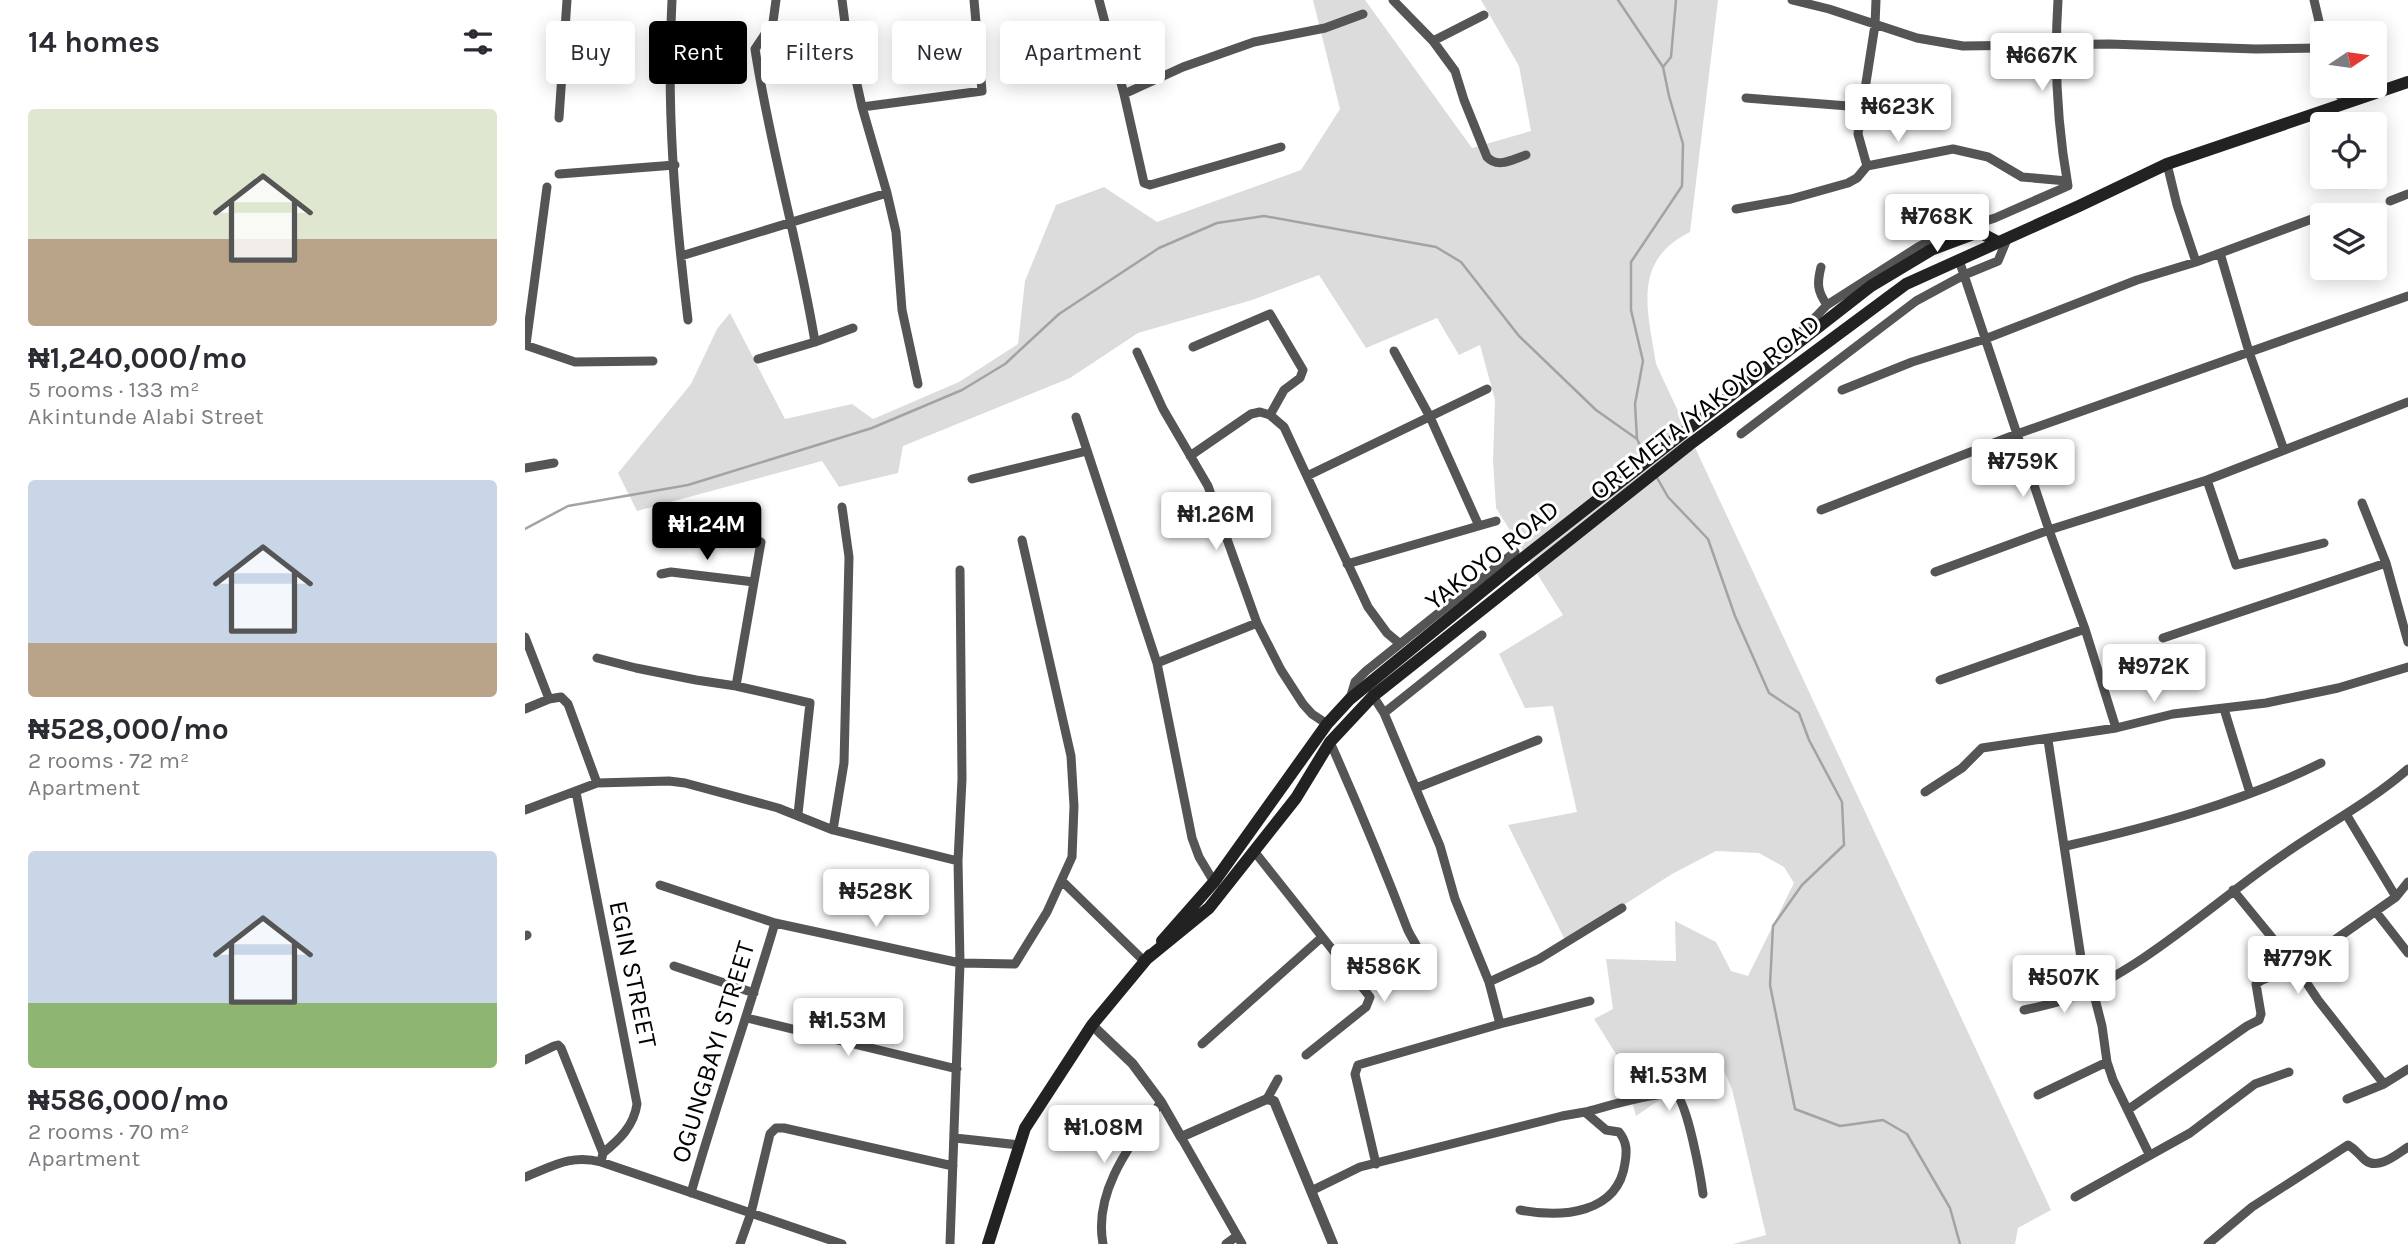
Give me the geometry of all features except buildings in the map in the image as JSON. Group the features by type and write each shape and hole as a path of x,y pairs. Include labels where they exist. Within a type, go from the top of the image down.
{"main road":[{"name":"OREMETA/YAKOYO ROAD","path":"1144,961 1209,908 1296,797 1330,742 1373,696 1689,445 1906,284 2167,164 2408,82"},
{"name":"YAKOYO ROAD","path":"1144,961 1214,882 1327,724 1350,699 1871,286 1931,250 1979,232 2003,239"},
{"path":"988,1244 1025,1128 1092,1025 1144,961"}],"street":[{"path":"559,118 567,0"},
{"path":"673,0 669,74 688,320"},
{"path":"776,0 773,22 755,49 762,99 805,286 815,342"},
{"path":"842,0 847,39 862,107 896,232 902,310 918,384"},
{"path":"862,107 982,91 974,0"},
{"path":"1099,0 1144,184 1150,185 1281,147"},
{"path":"1394,0 1433,41 1455,71 1487,157 1499,164 1526,155"},
{"path":"1792,0 1829,9 1917,38 1963,46 2109,44 2310,48"},
{"path":"1867,166 1859,134 1875,25 1876,0"},
{"path":"1802,331 1827,305 1918,247 1939,236 1995,218 2066,187 2058,130 2055,45 2058,0"},
{"path":"2314,0 2319,21"},
{"path":"1124,94 1183,67 1254,42 1325,28 1363,14"},
{"path":"1433,41 1484,15"},
{"path":"1745,98 1861,107"},
{"path":"1736,209 1791,199 1848,183 1857,178 1867,166 1953,149 1988,157 2022,177 2067,181"},
{"path":"2167,164 2196,262"},
{"path":"559,174 675,165"},
{"path":"547,187 525,345 575,362 653,361"},
{"path":"681,256 887,193"},
{"path":"2390,201 2408,194"},
{"path":"1842,390 1912,362 1985,339 2137,280 2196,262 2310,220"},
{"path":"1741,435 1916,301 1964,275 1998,261 2003,239"},
{"path":"2220,253 2249,352 2284,450"},
{"path":"1959,260 2085,629 2116,729"},
{"path":"1821,267 1817,282 1819,294 1827,305"},
{"path":"1821,510 2017,434 2408,296"},
{"path":"1193,346 1266,313 1270,314 1303,370 1300,378 1284,390 1270,415"},
{"path":"758,359 853,328"},
{"path":"1394,351 1430,417 1479,526"},
{"path":"1137,352 1163,409 1208,486 1257,623 1281,670 1303,704 1327,724"},
{"path":"1307,475 1487,389"},
{"path":"1935,572 2049,530 2207,480 2408,402"},
{"path":"1190,456 1251,414 1259,412 1270,415 1284,426 1368,607 1399,643"},
{"path":"1076,417 1157,663 1192,838 1199,857 1214,882"},
{"path":"972,479 1087,451"},
{"path":"525,468 554,463"},
{"path":"2207,480 2236,565 2324,543"},
{"path":"2362,503 2386,563 2408,642"},
{"path":"832,830 845,762 849,557 842,507"},
{"path":"1347,564 1496,521"},
{"path":"660,886 775,923 960,963 1015,964 1063,882 1072,857 1074,806 1071,756 1022,540"},
{"path":"736,686 761,542"},
{"path":"1350,699 1355,682 1399,643 1515,552"},
{"path":"2163,638 2386,563"},
{"path":"950,1244 960,963 960,570"},
{"path":"661,574 671,572 754,582"},
{"path":"1157,663 1257,623"},
{"path":"1940,680 2085,629"},
{"path":"1384,713 1482,635"},
{"path":"525,637 549,699"},
{"path":"597,658 810,703 798,814"},
{"path":"1925,792 1962,768 1982,748 2116,729 2173,714 2224,709 2338,688 2408,667"},
{"path":"1373,696 1384,713 1440,846 1455,899 1489,982 1500,1024"},
{"path":"525,709 561,697 568,704 597,783"},
{"path":"2224,709 2250,793"},
{"path":"1416,788 1538,740"},
{"path":"2048,740 2083,971 2092,986 2113,1080 2149,1154"},
{"path":"1330,742 1371,835 1410,937 1422,960 1417,974 1395,985"},
{"path":"2066,846 2151,826 2250,793 2321,763"},
{"path":"2024,1010 2066,999 2152,951 2282,855 2386,788 2408,769"},
{"path":"525,810 597,783 669,781 798,814 832,830 958,861"},
{"name":"EGIN STREET","path":"576,792 637,1104 635,1115 626,1131 602,1158"},
{"path":"2346,814 2396,897"},
{"path":"1254,851 1370,998 1366,1007 1306,1055"},
{"path":"1063,882 1144,961"},
{"path":"2129,1110 2259,1020 2261,1014 2256,984 2296,967 2396,897 2408,882"},
{"path":"2233,890 2296,967 2324,1009 2384,1084"},
{"path":"1489,982 1539,959 1622,908"},
{"path":"2376,912 2408,953"},
{"name":"OGUNGBAYI STREET","path":"691,1193 717,1102 747,1018 775,923"},
{"path":"1202,1044 1321,938"},
{"path":"674,966 754,993"},
{"path":"1376,1164 1355,1074 1358,1065 1590,1001"},
{"path":"747,1018 957,1069"},
{"path":"1092,1025 1132,1063 1161,1102 1240,1240 1226,1244"},
{"path":"525,1060 554,1046 561,1048 602,1158"},
{"path":"2038,1095 2107,1062"},
{"path":"2347,1099 2384,1084 2408,1069"},
{"path":"2075,1197 2190,1133 2255,1084 2289,1072"},
{"path":"1181,1137 1267,1099 1278,1079"},
{"path":"1311,1191 1355,1169 1549,1119 1662,1094 1676,1095 1680,1099 1697,1156 1703,1194"},
{"path":"1267,1099 1274,1101 1333,1244"},
{"path":"1103,1244 1101,1211 1107,1193 1129,1148 1161,1102"},
{"path":"1520,1210 1553,1214 1593,1206 1605,1201 1618,1188 1627,1150 1625,1139 1619,1132 1606,1130 1585,1112"},
{"path":"740,1244 751,1213 770,1134 776,1128 953,1166"},
{"path":"955,1138 1019,1144"},
{"path":"2208,1244 2252,1207 2348,1145 2358,1150 2365,1160 2376,1164 2408,1147"},
{"path":"525,1177 569,1159 602,1158 691,1193 842,1244"}],"shaded area":[{"path":"1313,0 1365,0 1472,148 1531,131 1519,66 1481,0 1718,0 1690,232 1671,244 1659,257 1651,273 1648,289 1656,364 2051,1210 2018,1228 2015,1244 1733,1244 1766,1235 1732,1089 1719,1059 1636,1116 1621,1062 1594,1019 1613,1009 1606,959 1676,961 1675,921 1716,942 1731,971 1748,976 1794,883 1784,867 1759,853 1716,851 1672,874 1566,942 1508,825 1577,812 1553,706 1525,708 1499,654 1563,615 1496,508 1493,461 1495,400 1480,345 1459,355 1437,318 1366,348 1319,275 1252,300 1138,333 1070,378 903,446 898,473 839,487 822,461 637,511 618,473 691,384 717,329 730,313 785,419 852,404 873,419 959,382 1018,344 1025,281 1056,205 1104,187 1157,222 1301,170 1340,109"}],"waterway":[{"path":"1618,0 1663,67"},
{"path":"1646,458 1637,439 1635,404 1643,361 1631,310 1631,262 1682,186 1683,144 1663,67 1671,57 1676,0"},
{"path":"525,529 568,506 688,485 872,428 962,390 1005,364 1059,314 1159,248 1217,223 1264,216 1436,247 1461,262 1519,336 1596,410 1637,439"},
{"path":"1656,476 1668,497 1708,539 1735,616 1769,693 1799,713 1809,740 1842,802 1844,845 1802,885 1773,926 1770,985 1795,1109 1840,1126 1883,1120 1907,1134 1950,1208 1960,1244"}]}
